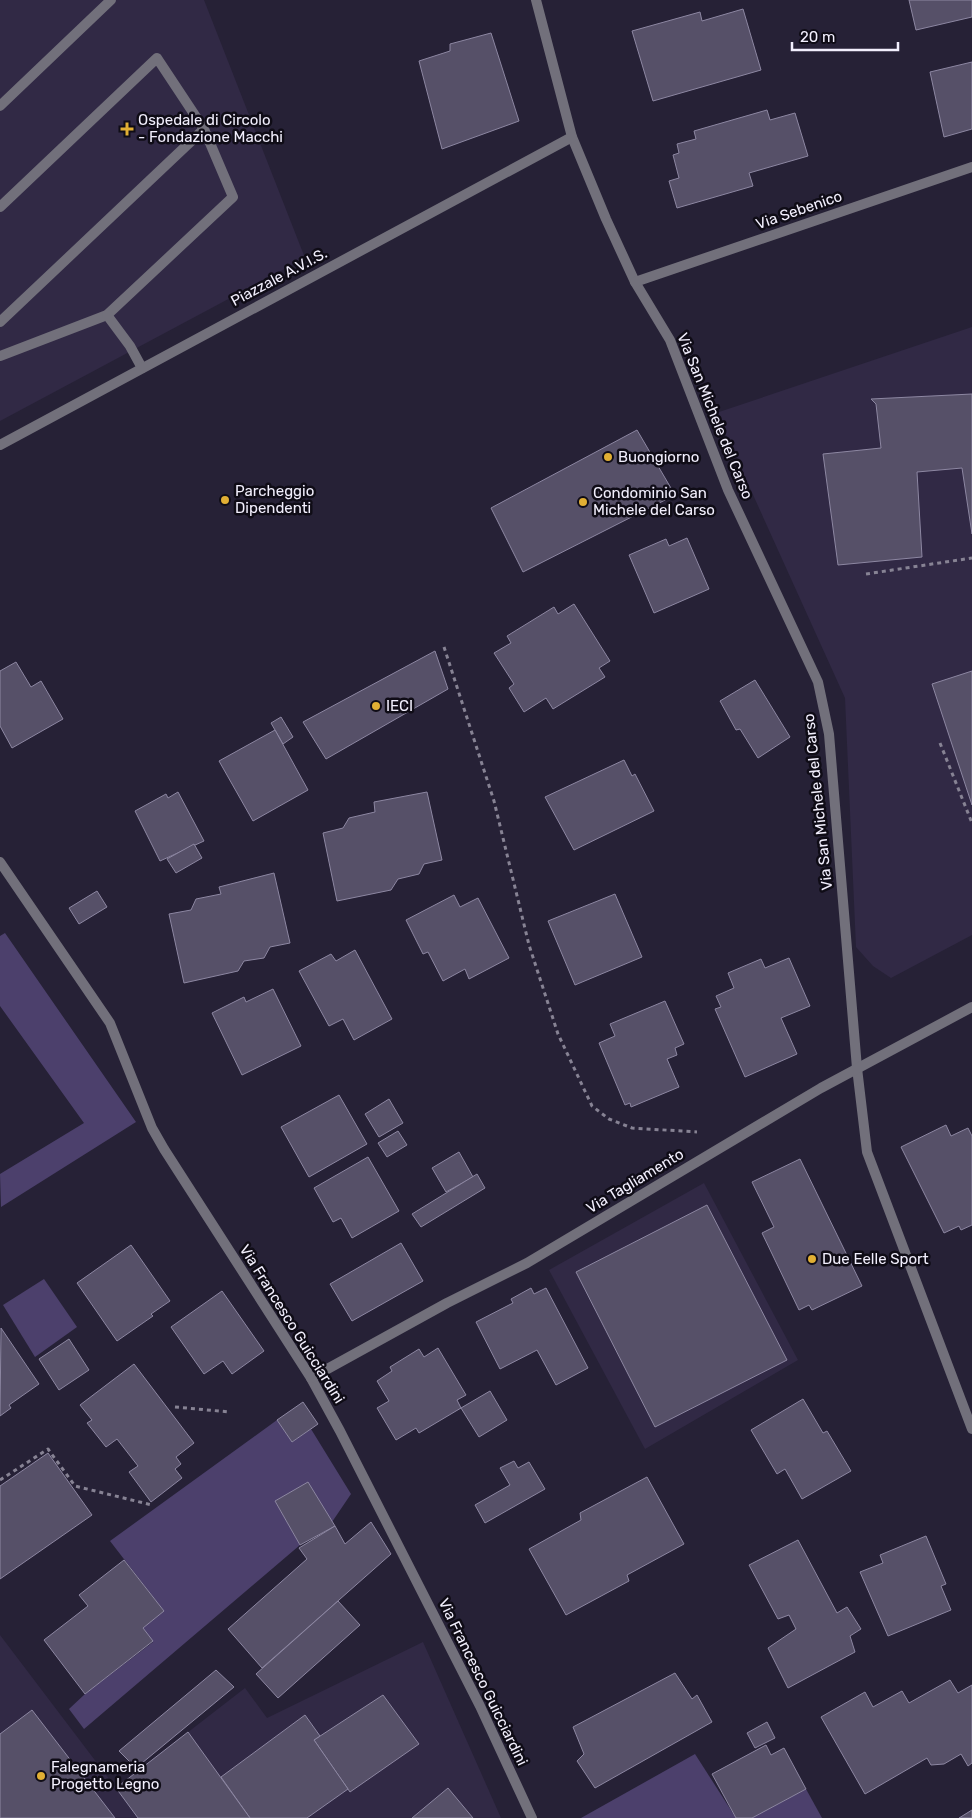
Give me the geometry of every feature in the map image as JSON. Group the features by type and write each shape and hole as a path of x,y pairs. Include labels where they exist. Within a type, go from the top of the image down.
{"street":[{"path":"0,106 111,0"},
{"name":"Via San Michele del Carso","path":"536,0 572,137 606,219 636,282 670,340 728,490 818,682 828,734 857,1068 867,1152 972,1429"},
{"path":"0,207 157,58 204,129 233,196 107,315 0,356"},
{"path":"0,322 204,129"},
{"name":"Piazzale A.V.I.S.","path":"0,445 572,137"},
{"name":"Via Sebenico","path":"636,282 972,167"},
{"path":"107,315 130,346 142,368"},
{"name":"Via Francesco Guicciardini","path":"0,862 110,1024 152,1128 311,1378 340,1431 480,1706 532,1818"},
{"name":"Via Tagliamento","path":"311,1378 448,1303 527,1263 821,1088 972,1008"}],"path":[{"path":"866,574 972,558"},
{"path":"444,647 494,801 529,945 558,1034 592,1106 609,1119 632,1128 701,1133"},
{"path":"940,743 972,823"},
{"path":"175,1407 230,1412"},
{"path":"0,1480 48,1449 75,1486 152,1505"}],"shaded area":[{"name":"Ospedale di Circolo - Fondazione Macchi","path":"0,0 204,0 305,258 0,421"},
{"path":"972,327 972,935 891,978 873,966 856,947 845,698 716,413"},
{"path":"5,933 136,1122 1,1207 0,1174 84,1123 0,1006 0,936"},
{"path":"704,1183 798,1360 645,1449 549,1270"},
{"path":"44,1279 77,1327 35,1357 3,1305"},
{"path":"277,1420 292,1442 311,1429 351,1494 332,1522 308,1483 275,1501 300,1545 84,1729 69,1709 85,1694 153,1642 143,1628 164,1611 110,1541"},
{"path":"0,1635 116,1788 245,1688 267,1718 423,1642 501,1818 0,1818"},
{"path":"695,1754 736,1818 581,1818"},
{"path":"806,1789 822,1818 752,1818"}],"building":[{"path":"909,0 972,0 972,17 916,30"},
{"path":"743,9 761,70 653,101 632,31 700,12 702,21"},
{"path":"491,33 519,121 442,149 419,61 450,51 450,44"},
{"path":"972,62 972,129 944,137 930,72"},
{"path":"767,110 770,120 795,113 808,156 749,173 753,186 677,208 669,181 679,178 673,155 679,153 677,144 696,139 694,131"},
{"path":"972,394 972,534 962,468 917,472 922,557 838,565 823,454 881,448 876,404 871,399"},
{"name":"Condominio San Michele del Carso","path":"637,430 675,495 523,572 491,508"},
{"path":"687,538 709,589 654,613 629,555 666,539 669,546"},
{"path":"574,604 610,661 599,668 605,677 553,709 546,698 524,712 509,688 514,684 494,653 511,643 507,636 554,607 558,614"},
{"name":"IECI","path":"435,651 448,689 326,759 303,722"},
{"path":"16,662 31,687 41,681 63,719 12,748 0,726 0,671"},
{"path":"972,671 972,805 932,684"},
{"path":"755,680 790,737 758,758 740,729 736,730 720,701"},
{"path":"281,717 293,737 283,744 271,723"},
{"path":"275,730 308,790 253,821 219,761"},
{"path":"624,760 632,776 635,774 654,811 574,850 545,797"},
{"path":"178,792 204,841 160,861 135,811 166,794 168,798"},
{"path":"427,792 442,860 424,864 419,874 398,879 391,890 337,901 323,833 343,828 349,818 375,812 374,802"},
{"path":"194,844 202,858 176,873 167,859"},
{"path":"274,873 290,943 270,947 264,958 244,961 238,971 184,983 169,914 191,910 196,899 221,894 219,887"},
{"path":"97,891 107,907 79,924 69,908"},
{"path":"615,894 642,957 575,985 548,921"},
{"path":"454,895 460,907 478,898 509,958 469,979 465,969 443,981 428,952 423,954 406,920"},
{"path":"355,950 392,1019 354,1040 343,1019 329,1026 299,971 331,954 336,961"},
{"path":"789,958 810,1006 781,1018 797,1054 745,1077 715,1009 721,1007 716,996 734,988 728,973 761,959 765,968"},
{"path":"273,989 301,1046 242,1075 212,1013 244,997 246,1002"},
{"path":"665,1001 684,1044 675,1048 677,1055 667,1059 679,1087 631,1107 630,1103 625,1105 599,1043 615,1036 610,1024"},
{"path":"339,1095 367,1144 309,1177 281,1127"},
{"path":"389,1099 403,1123 379,1137 365,1114"},
{"path":"946,1125 951,1136 968,1128 972,1136 972,1225 961,1230 959,1226 944,1233 901,1147"},
{"path":"398,1131 407,1145 387,1157 378,1143"},
{"path":"459,1152 473,1177 446,1192 432,1168"},
{"path":"368,1157 399,1211 352,1238 341,1218 333,1222 314,1188"},
{"name":"Due Eelle Sport","path":"800,1159 862,1286 812,1310 809,1305 799,1310 762,1233 774,1227 752,1182"},
{"path":"477,1174 485,1188 421,1227 412,1214"},
{"path":"707,1205 787,1360 655,1427 576,1272"},
{"path":"401,1243 423,1281 352,1321 330,1284"},
{"path":"131,1245 170,1301 151,1314 153,1316 117,1341 77,1283"},
{"path":"531,1288 534,1294 546,1288 588,1368 556,1385 537,1350 500,1369 476,1322 513,1303 511,1299"},
{"path":"222,1291 264,1351 232,1374 223,1361 204,1374 171,1327"},
{"path":"1,1328 39,1384 9,1405 11,1408 0,1416"},
{"path":"69,1339 89,1370 59,1390 39,1359"},
{"path":"438,1348 466,1395 457,1400 461,1408 419,1433 416,1428 396,1440 377,1408 389,1401 377,1381 392,1371 390,1367 419,1349 424,1357"},
{"path":"134,1364 194,1443 176,1457 181,1464 175,1469 182,1478 151,1502 129,1472 138,1466 117,1439 106,1447 87,1423 92,1420 80,1405"},
{"path":"490,1391 507,1420 479,1437 461,1408"},
{"path":"803,1399 823,1433 827,1431 851,1471 802,1499 785,1469 777,1474 751,1430"},
{"path":"303,1402 318,1424 292,1442 277,1420"},
{"path":"48,1453 92,1515 0,1579 0,1486"},
{"path":"514,1461 518,1468 529,1462 545,1489 485,1523 475,1505 510,1485 500,1468"},
{"path":"647,1477 684,1544 627,1575 629,1581 566,1615 529,1549 581,1520 580,1513"},
{"path":"308,1482 335,1526 300,1545 275,1501"},
{"path":"371,1522 391,1554 262,1668 228,1629 307,1559 299,1548 335,1526 345,1544"},
{"path":"926,1536 946,1584 941,1586 951,1610 888,1636 860,1572 883,1563 880,1555"},
{"path":"798,1540 837,1613 847,1607 861,1629 850,1636 855,1652 788,1688 768,1648 796,1629 789,1615 778,1619 749,1565"},
{"path":"124,1560 164,1611 143,1628 153,1641 85,1694 44,1640 88,1606 79,1595"},
{"path":"338,1601 360,1625 278,1698 256,1674"},
{"path":"216,1670 234,1687 136,1768 119,1751"},
{"path":"675,1673 692,1699 697,1695 712,1722 595,1788 577,1761 584,1754 573,1727"},
{"path":"950,1680 958,1693 972,1685 972,1763 968,1766 961,1754 944,1764 931,1765 927,1758 865,1794 821,1717 865,1692 873,1707 902,1691 909,1703"},
{"path":"383,1695 419,1744 350,1792 314,1740"},
{"name":"Falegnameria Progetto Legno","path":"32,1710 115,1818 0,1818 0,1734"},
{"path":"305,1715 320,1736 314,1740 348,1789 307,1818 250,1818 221,1777"},
{"path":"767,1722 775,1738 755,1748 747,1733"},
{"path":"188,1732 250,1818 138,1818 116,1788"},
{"path":"766,1745 771,1755 784,1748 806,1789 752,1818 736,1818 712,1774"},
{"path":"448,1788 473,1818 412,1818"},
{"path":"972,1810 972,1818 959,1818"}],"place":[{"name":"Ospedale di Circolo - Fondazione Macchi","path":"127,129"},
{"name":"Buongiorno","path":"608,457"},
{"name":"Parcheggio Dipendenti","path":"225,500"},
{"name":"Condominio San Michele del Carso","path":"583,502"},
{"name":"IECI","path":"376,706"},
{"name":"Due Eelle Sport","path":"812,1259"},
{"name":"Falegnameria Progetto Legno","path":"41,1776"}]}
